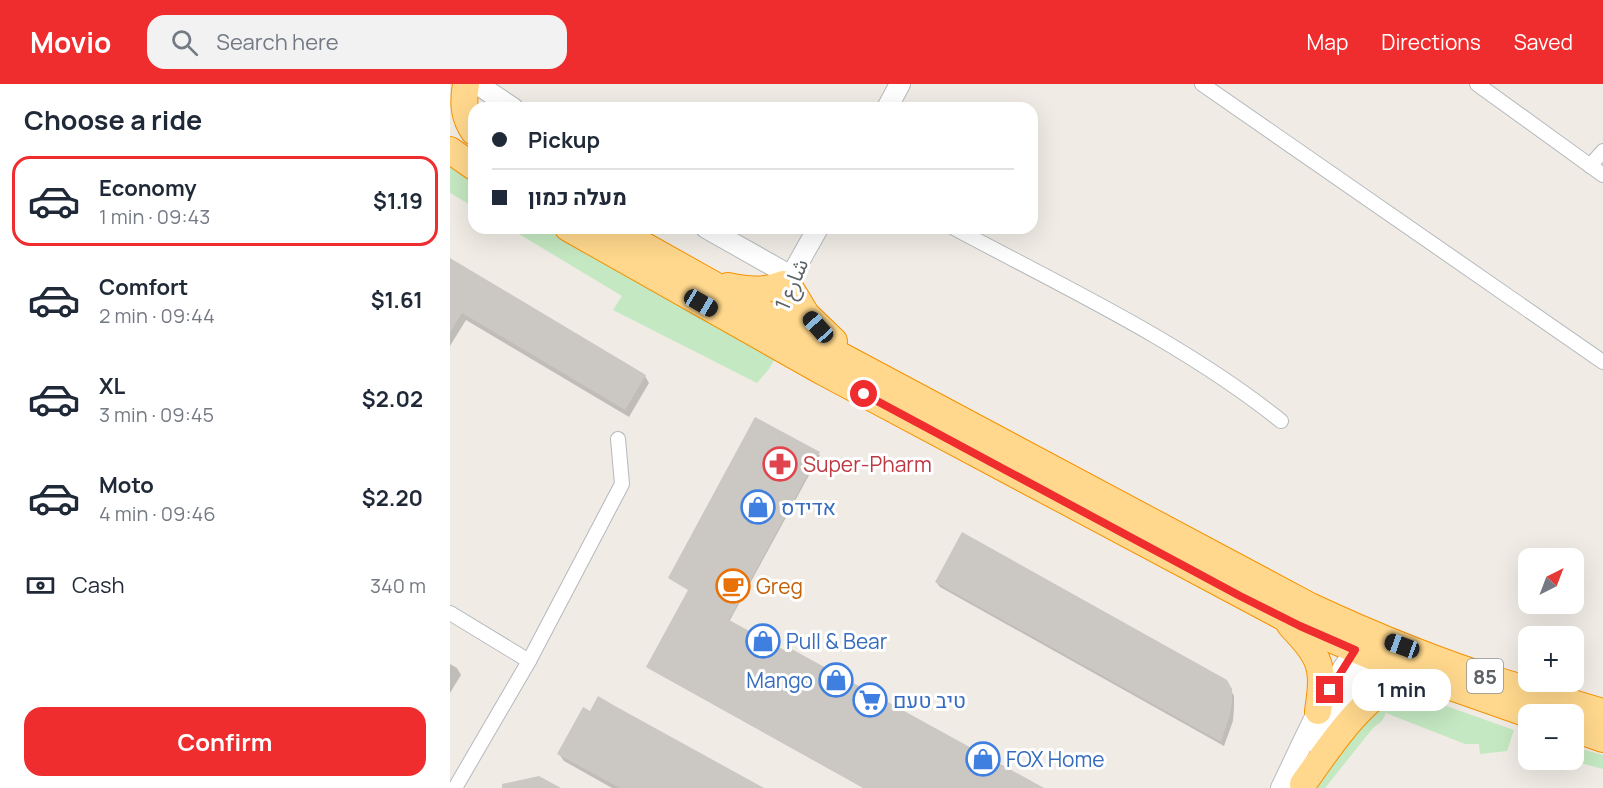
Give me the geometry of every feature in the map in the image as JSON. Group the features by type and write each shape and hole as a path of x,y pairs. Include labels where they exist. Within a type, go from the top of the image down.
{"highway":[{"path":"450,97 464,84"},
{"path":"464,84 463,99 468,120"},
{"path":"450,123 468,136"},
{"path":"450,150 468,163"},
{"name":"85","path":"581,234 868,370 1250,576 1363,646 1459,690 1518,711"},
{"name":"85","path":"624,234 711,283 767,323 1281,617 1363,646 1500,681 1603,712"},
{"path":"711,283 754,291 788,283 806,314 868,370"},
{"path":"1281,617 1309,645 1317,657 1321,669 1322,685 1318,711"},
{"path":"1295,786 1355,717 1387,688 1400,683 1417,682 1459,690"},
{"path":"1584,732 1603,739"}],"main road":[{"path":"477,84 504,102"},
{"path":"890,102 900,84"},
{"path":"715,234 788,283"},
{"name":"شارع 1","path":"767,323 785,304 788,283 815,234"},
{"path":"1295,786 1318,711 1363,646"},
{"path":"1295,786 1363,646"}],"street":[{"path":"1202,84 1603,362"},
{"path":"1481,85 1603,175"},
{"path":"1590,166 1603,151"},
{"path":"965,234 1129,321 1245,392 1281,421"},
{"path":"455,788 529,662 622,484 618,439"},
{"path":"450,613 529,662"}],"green space":[{"path":"450,156 468,169 468,204 450,193"},
{"path":"519,234 565,234 778,353 769,369 757,383 613,310 622,296"},
{"path":"1404,694 1418,696 1514,730 1507,751 1480,754 1479,744 1465,744 1386,713 1382,721 1373,728 1325,788 1312,788 1374,708"},
{"path":"1584,750 1603,755 1603,769 1584,764"}],"building":[{"path":"450,258 646,375 625,410 462,313 450,332"},
{"path":"755,417 820,452 729,620 786,651 788,647 1044,788 863,788 646,667 688,590 668,578"},
{"path":"962,532 1227,680 1232,689 1232,701 1221,742 935,582"},
{"path":"598,696 764,788 620,788 557,754 583,707 590,711"},
{"path":"539,776 561,788 502,788 502,784"}],"place":[{"name":"Super-Pharm","path":"780,464"},
{"name":"אדידס","path":"758,507"},
{"name":"Greg","path":"733,586"},
{"name":"Pull & Bear","path":"763,641"},
{"name":"Mango","path":"836,680"},
{"name":"טיב טעם","path":"870,700"},
{"name":"FOX Home","path":"983,759"}],"route":[{"path":"864,394 1240,596 1355,650 1330,690"}]}
